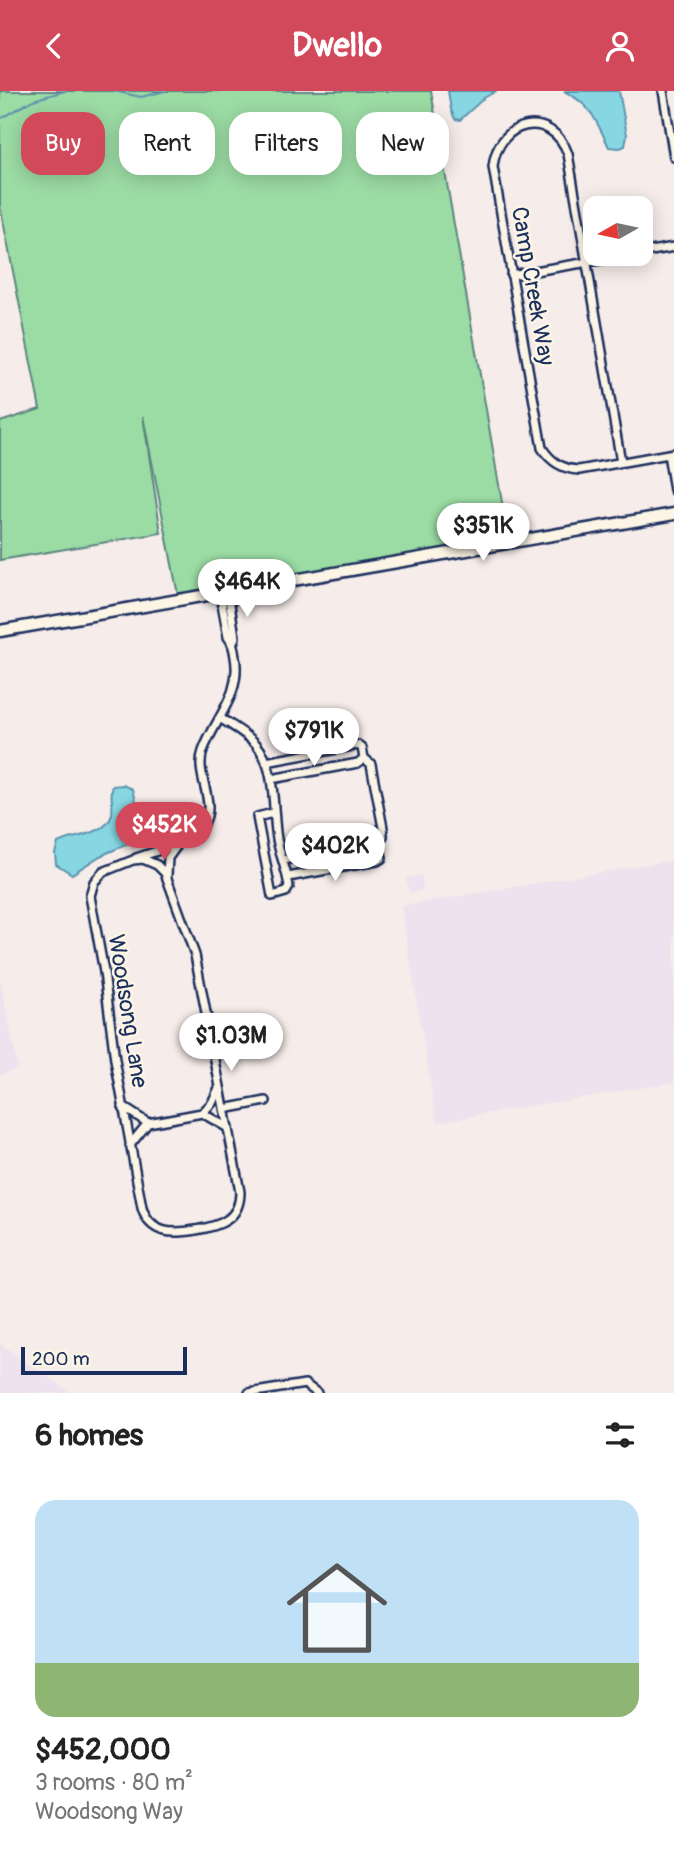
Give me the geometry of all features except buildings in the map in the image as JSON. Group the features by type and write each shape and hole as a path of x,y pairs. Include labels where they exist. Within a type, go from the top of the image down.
{"main road":[{"path":"0,631 674,515"}],"street":[{"path":"663,91 674,157"},
{"name":"Camp Creek Way","path":"583,240 566,148 550,130 525,126 512,131 502,139 495,151 493,167 540,442 554,463 567,469 579,470 621,462"},
{"path":"653,250 674,247"},
{"path":"512,275 583,263"},
{"path":"588,266 621,462 671,454 674,490"},
{"path":"168,878 168,858 183,840 198,831 207,818 208,805 201,757 237,682 238,671 233,643 228,637 224,592"},
{"path":"220,718 257,744 271,779 273,813 289,887 286,892 272,896 257,817 273,813"},
{"path":"266,762 358,745 362,748 363,758 371,764 383,828 383,837 379,842 283,860"},
{"path":"271,779 358,763 363,758"},
{"name":"Woodsong Lane","path":"183,840 103,872 94,882 90,896 123,1107 142,1208 148,1221 156,1229 169,1234 227,1222 239,1203 240,1192 228,1128"},
{"path":"288,877 377,861 382,858 379,842"},
{"path":"132,859 152,862 161,867 168,878 195,955 228,1128"},
{"path":"130,1145 148,1123 202,1113 212,1103 219,1089"},
{"path":"224,1109 266,1101"},
{"path":"123,1107 148,1123"},
{"path":"202,1113 228,1128"},
{"path":"249,1393 305,1384 315,1391"}],"shaded area":[{"path":"674,860 674,1082 437,1122 401,906"},
{"path":"421,875 424,890 409,893 406,878"},
{"path":"0,979 18,1068 0,1075"},
{"path":"0,1344 71,1393 0,1393"}],"green space":[{"path":"0,91 431,91 435,112 356,112 356,175 445,175 509,543 179,600 143,416 161,533 0,560 0,422 40,409 0,205"}],"water":[{"path":"448,91 496,91 460,120 455,119 451,110"},
{"path":"564,91 619,91 627,135 625,146 609,147 587,108"},
{"path":"123,785 133,789 140,817 149,821 176,816 176,823 100,856 72,874 56,864 58,843 97,830 109,821 112,814 113,786"}],"waterway":[{"path":"0,119 33,100 65,91"},
{"path":"114,91 141,97 165,91"}]}
